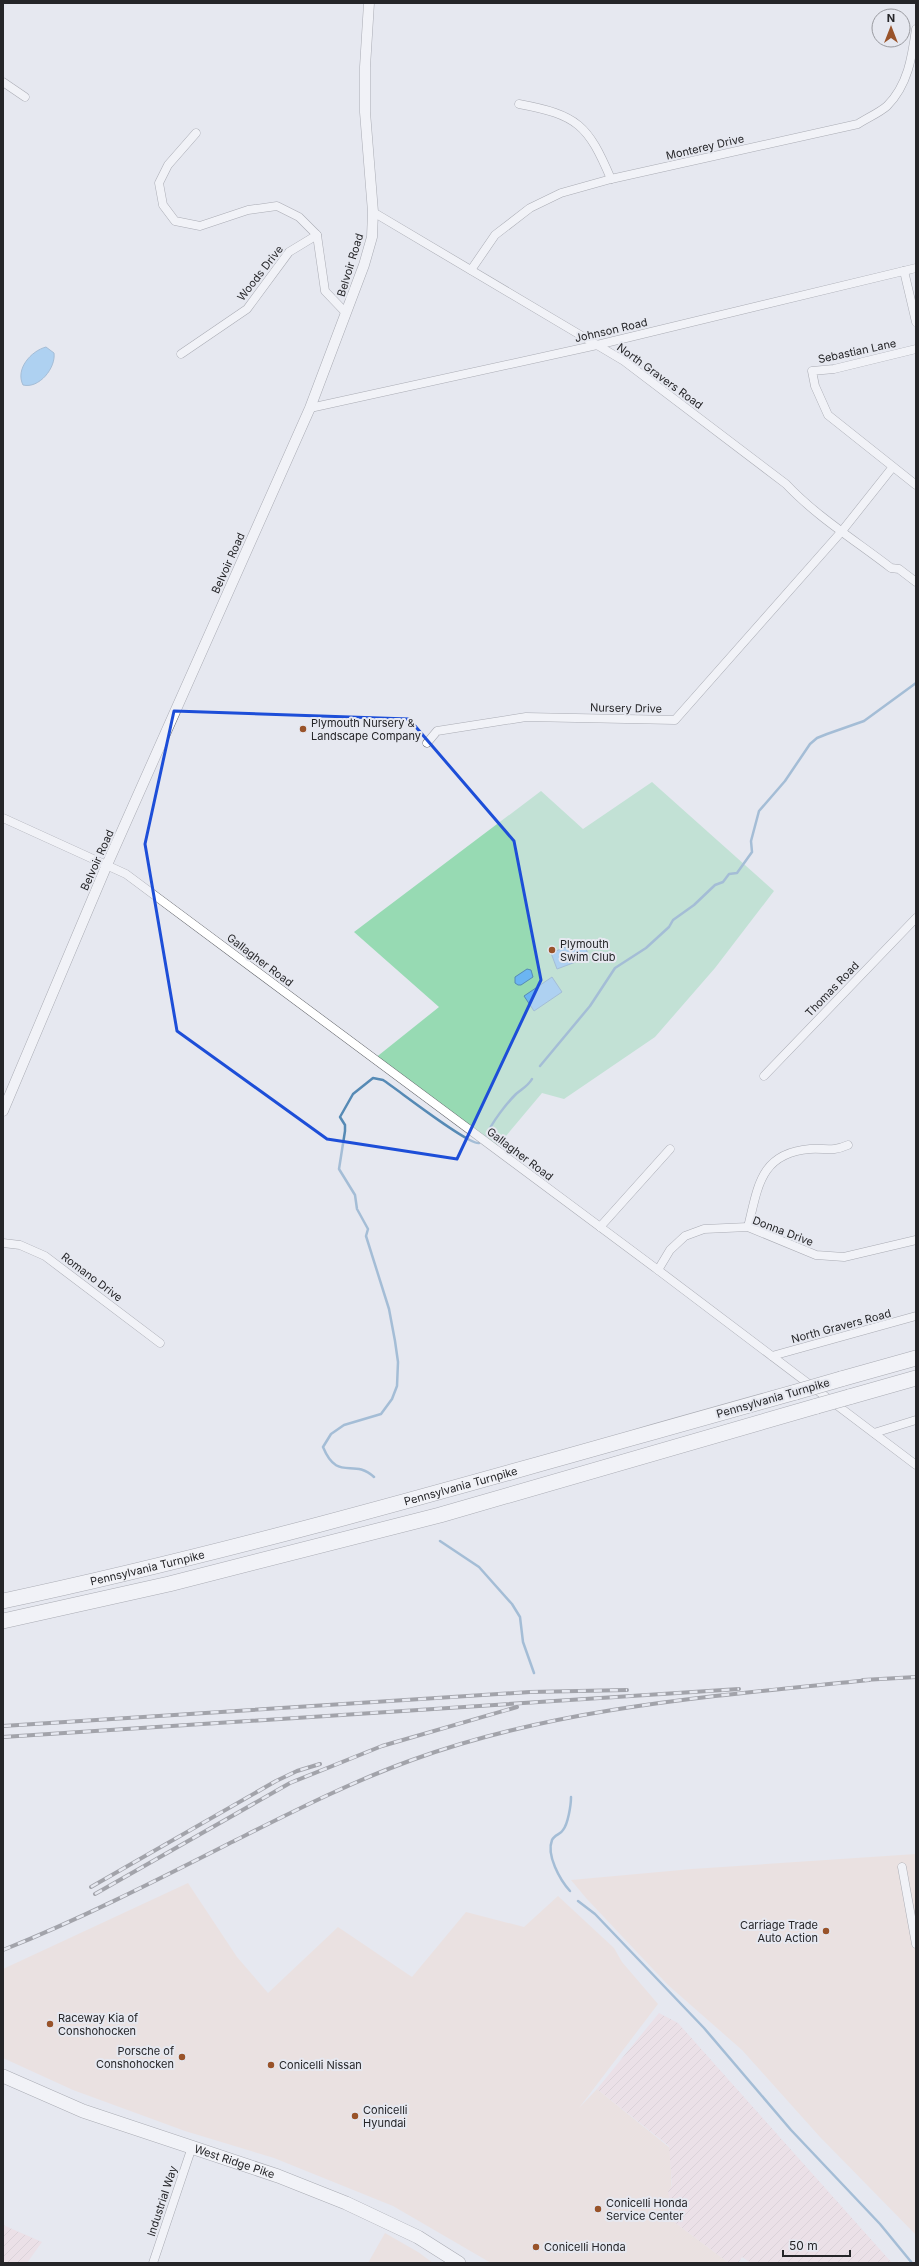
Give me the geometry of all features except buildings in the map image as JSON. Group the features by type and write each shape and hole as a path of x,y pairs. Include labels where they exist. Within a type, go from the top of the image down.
{"highway":[{"name":"Pennsylvania Turnpike","path":"3,1601 119,1575 250,1542 916,1358"},
{"name":"Pennsylvania Turnpike","path":"3,1621 162,1586 440,1515 916,1378"}],"main road":[{"name":"West Ridge Pike","path":"3,2076 83,2110 285,2178 370,2213 418,2237 459,2263"}],"street":[{"name":"Belvoir Road","path":"3,1111 106,867 310,408 364,265 372,237 373,212 365,112 365,67 369,3"},
{"name":"Monterey Drive","path":"471,270 495,235 530,208 561,193 611,179 858,124 886,106 904,83 912,60 916,29"},
{"path":"3,82 25,97"},
{"path":"519,104 550,110 580,124 598,148 611,179"},
{"path":"196,133 168,165 159,183 163,205 176,221 200,226 248,210 277,206 299,217 317,235 325,291 346,313"},
{"name":"North Gravers Road","path":"373,212 624,361 786,484 842,531 891,568 899,569 916,582"},
{"name":"Woods Drive","path":"181,354 247,309 289,252 317,235"},
{"name":"Johnson Road","path":"310,408 597,345 916,268"},
{"path":"904,271 916,322"},
{"name":"Sebastian Lane","path":"916,349 834,369 812,371 815,386 828,415 892,468 916,485"},
{"path":"842,531 892,468"},
{"name":"Nursery Drive","path":"427,743 437,731 526,717 675,720 842,531"},
{"name":"Gallagher Road","path":"3,818 106,867 126,874 658,1270 916,1465"},
{"name":"Thomas Road","path":"764,1076 916,918"},
{"path":"748,1227 758,1183 774,1160 795,1150 819,1148 836,1150 848,1145"},
{"path":"600,1227 670,1149"},
{"name":"Donna Drive","path":"658,1270 670,1250 685,1236 704,1229 748,1227 816,1255 844,1257 916,1240"},
{"name":"Romano Drive","path":"3,1243 20,1245 46,1256 160,1343"},
{"name":"North Gravers Road","path":"772,1356 916,1316"},
{"path":"874,1433 916,1420"},
{"path":"902,1867 916,1944"},
{"name":"Industrial Way","path":"153,2263 192,2147"}],"highlighted area":[{"path":"174,711 409,719 514,841 541,980 457,1159 327,1139 177,1031 145,844"}],"shaded area":[{"path":"916,1854 916,2235 820,2137 742,2050 668,1985 571,1880 692,1869"},
{"path":"188,1883 237,1957 268,1993 338,1927 412,1977 466,1912 524,1927 558,1896 614,1948 622,1962 658,2004 579,2108 597,2089 670,2148 673,2221 729,2263 491,2263 393,2206 274,2158 185,2131 73,2090 3,2058 3,1969"},
{"path":"659,2013 678,2023 892,2263 751,2263 742,2257 738,2263 729,2263 673,2221 668,2192 672,2185 669,2146 597,2089"},
{"path":"3,2225 42,2242 27,2263 3,2263"},
{"path":"385,2233 418,2252 433,2263 368,2263"}],"green space":[{"name":"Plymouth Swim Club","path":"652,782 774,891 715,968 655,1037 564,1099 542,1093 495,1149 374,1059 439,1007 354,932 541,791 583,829"}],"water":[{"path":"46,347 54,353 54,359 49,371 40,381 35,384 23,385 21,373 26,362 35,352"},
{"path":"583,940 589,957 557,969 551,953"},
{"path":"527,969 531,970 533,977 521,985 515,983 515,977"},
{"path":"552,977 562,992 534,1011 524,996"}],"waterway":[{"path":"540,1066 590,1006 615,968 646,948 669,927 673,920 694,905 715,885 723,882 729,874 737,873 752,852 751,841 759,811 785,781 810,744 817,738 864,721 916,683"},
{"path":"374,1477 366,1471 340,1467 334,1464 323,1447 331,1434 344,1425 381,1414 392,1399 397,1386 398,1362 395,1341 389,1309 366,1236 368,1229 357,1209 355,1195 339,1169 345,1131 345,1125 340,1117 353,1094 373,1078 383,1080 447,1126 472,1141 479,1143"},
{"path":"487,1135 504,1108 516,1094 527,1086 532,1079"},
{"path":"440,1541 479,1567 512,1604 520,1617 523,1642 534,1673"},
{"path":"570,1891 558,1874 552,1860 551,1846 553,1838 565,1827 570,1809 571,1797"},
{"path":"578,1901 595,1914 704,2028 791,2130 880,2224 912,2263"}],"railway":[{"path":"863,1680 916,1677"},
{"path":"3,1950 121,1898 279,1818 345,1787 412,1760 467,1742 523,1727 638,1706 695,1698 869,1680"},
{"path":"3,1737 739,1689"},
{"path":"3,1726 530,1692 627,1690"},
{"path":"95,1894 290,1783 382,1746 517,1707"},
{"path":"91,1887 276,1781 297,1771 320,1764"}],"place":[{"name":"Plymouth Nursery & Landscape Company","path":"303,729"},
{"name":"Plymouth Swim Club","path":"552,950"},
{"name":"Carriage Trade Auto Action","path":"826,1931"},
{"name":"Raceway Kia of Conshohocken","path":"50,2024"},
{"name":"Porsche of Conshohocken","path":"182,2057"},
{"name":"Conicelli Nissan","path":"271,2065"},
{"name":"Conicelli Hyundai","path":"355,2116"},
{"name":"Conicelli Honda Service Center","path":"598,2209"},
{"name":"Conicelli Honda","path":"536,2247"}]}
